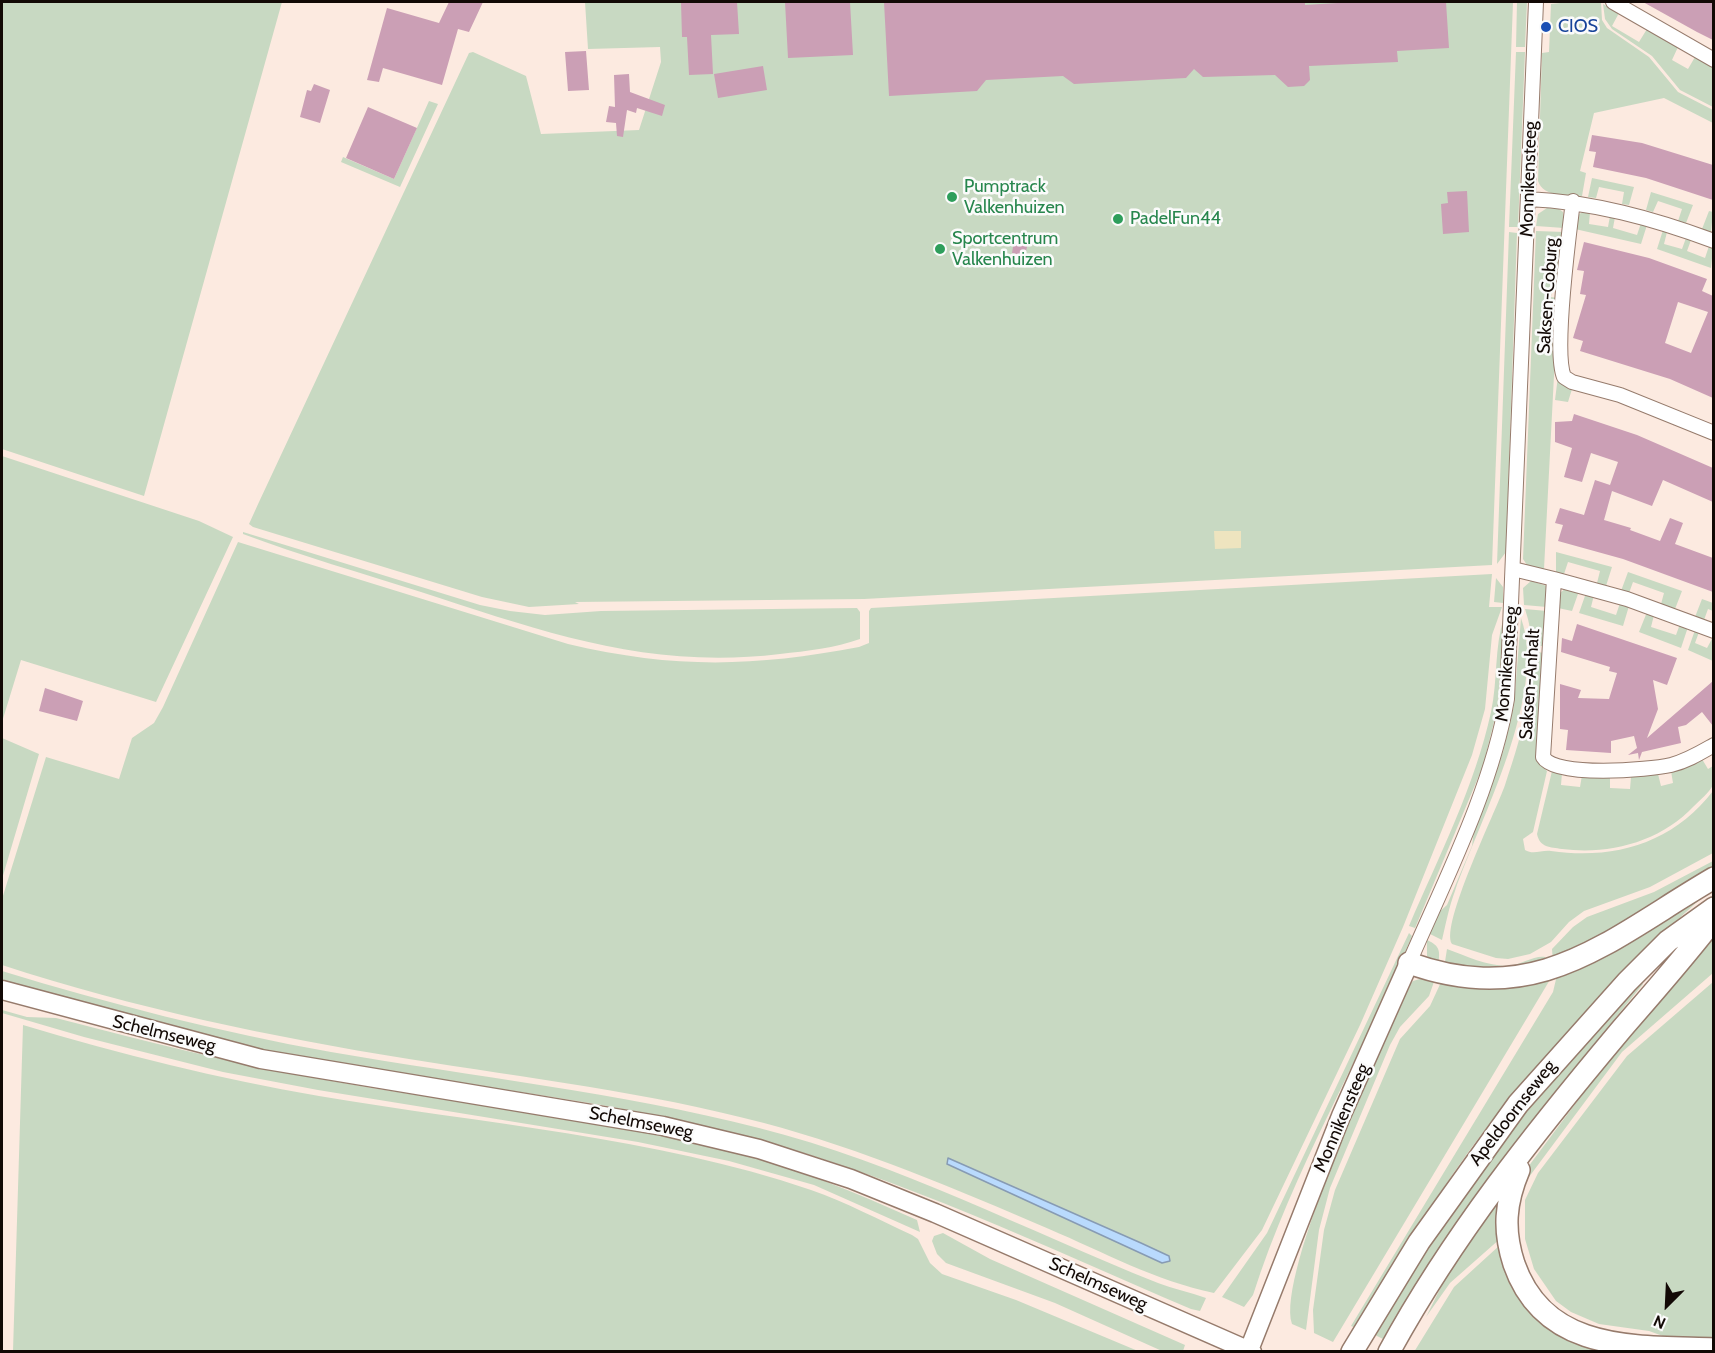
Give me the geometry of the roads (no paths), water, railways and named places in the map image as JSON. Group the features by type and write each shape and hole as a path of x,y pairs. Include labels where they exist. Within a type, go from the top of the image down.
{"main road":[{"path":"1409,963 1439,973 1473,978 1512,977 1552,970 1595,952 1713,878"},
{"name":"Apeldoornseweg","path":"1352,1352 1443,1206 1551,1064 1600,1009 1668,941 1713,908"},
{"name":"Apeldoornseweg","path":"1391,1348 1474,1217 1531,1142 1713,920"},
{"name":"Monnikensteeg","path":"1250,1351 1341,1116 1409,963"},
{"name":"Schelmseweg","path":"2,990 261,1059 663,1126 759,1149 851,1179 935,1213 1250,1351"},
{"path":"1531,1142 1508,1195 1506,1221 1513,1262 1534,1303 1565,1329 1592,1340 1611,1344 1713,1349"}],"street":[{"name":"Monnikensteeg","path":"1409,963 1482,788 1497,745 1507,699 1536,2"},
{"path":"1613,2 1713,60"},
{"path":"1528,199 1573,201 1645,218 1713,241"},
{"name":"Saksen-Coburg","path":"1573,201 1564,289 1561,364 1564,377 1572,382 1620,395 1713,433"},
{"path":"1514,569 1627,599 1713,631"},
{"name":"Saksen-Anhalt","path":"1554,579 1543,757 1546,761 1550,764 1583,769 1641,770 1686,760 1713,745"}],"water":[{"path":"948,1158 1141,1243 1169,1256 1170,1261 1162,1263 947,1164"}],"place":[{"name":"CIOS","path":"1546,27"},
{"name":"Pumptrack Valkenhuizen","path":"952,197"},
{"name":"PadelFun44","path":"1118,219"},
{"name":"Sportcentrum Valkenhuizen","path":"940,249"}]}
